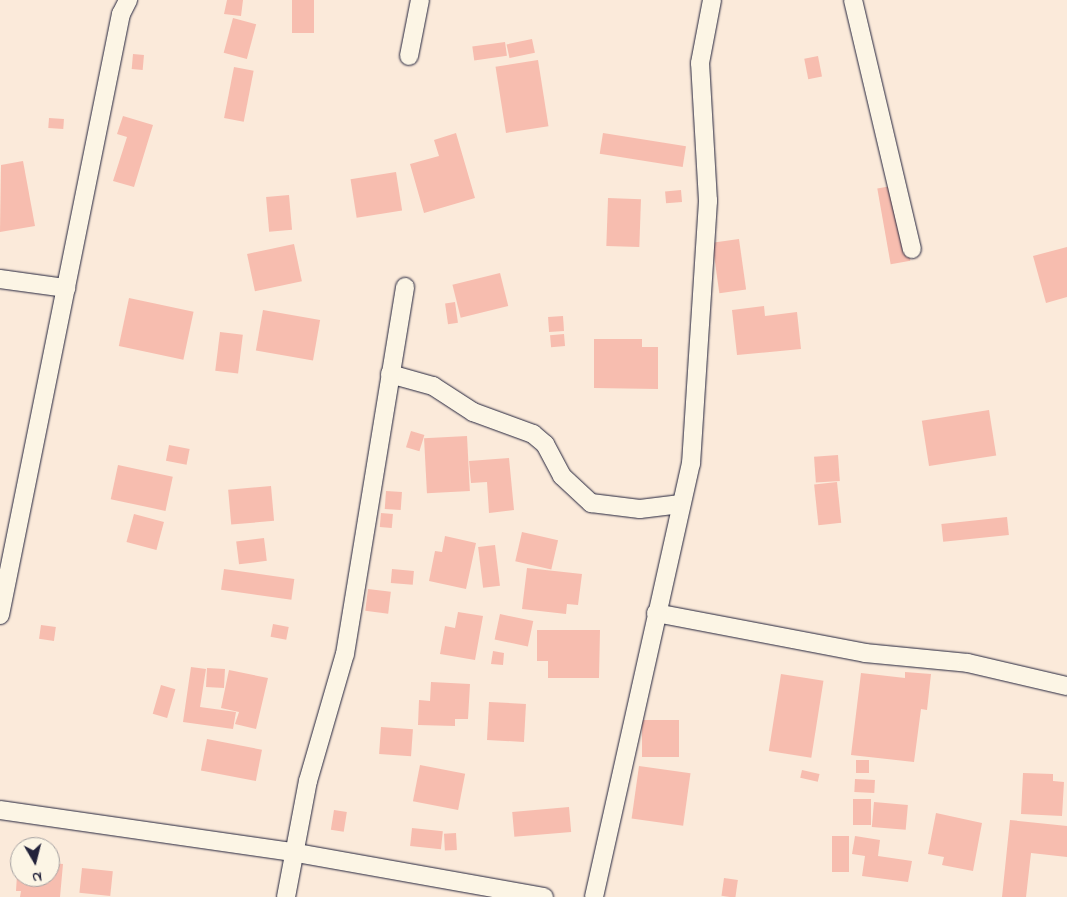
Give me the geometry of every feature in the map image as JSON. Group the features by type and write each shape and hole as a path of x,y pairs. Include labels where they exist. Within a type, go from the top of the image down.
{"street":[{"path":"0,615 121,14 128,0"},
{"path":"409,56 420,0"},
{"path":"594,897 656,613 692,464 708,201 700,81 712,0"},
{"path":"853,0 912,249"},
{"path":"0,279 66,288"},
{"path":"286,897 291,852 345,654 405,287"},
{"path":"390,374 433,386 473,412 533,434 545,444 562,476 591,503 640,509 681,504"},
{"path":"656,613 865,653 968,663 1067,686"},
{"path":"0,810 291,852 544,897"}],"building":[{"path":"227,0 243,0 241,16 224,14"},
{"path":"292,0 314,0 314,33 292,33"},
{"path":"233,18 256,24 247,59 224,53"},
{"path":"532,39 535,53 509,58 507,44"},
{"path":"505,42 507,56 474,60 472,47"},
{"path":"133,54 144,55 143,70 132,69"},
{"path":"818,56 822,77 808,79 804,59"},
{"path":"538,60 548,126 506,133 496,67"},
{"path":"234,67 254,71 244,122 224,118"},
{"path":"123,116 153,125 134,187 113,181 127,137 117,134"},
{"path":"49,118 64,119 63,129 48,128"},
{"path":"456,133 475,198 424,213 410,164 439,156 434,140"},
{"path":"603,133 686,146 683,167 600,154"},
{"path":"23,161 35,226 0,232 1,165"},
{"path":"396,172 402,211 357,218 351,179"},
{"path":"897,185 910,261 891,264 877,188"},
{"path":"681,190 682,202 666,203 665,191"},
{"path":"289,195 292,230 269,232 266,197"},
{"path":"608,198 641,199 639,247 606,246"},
{"path":"739,239 746,290 719,293 712,243"},
{"path":"294,244 302,281 255,291 247,254"},
{"path":"1067,247 1067,297 1046,303 1033,256"},
{"path":"500,273 508,306 461,318 452,285"},
{"path":"129,298 194,312 183,360 119,346"},
{"path":"455,302 458,323 448,324 445,303"},
{"path":"764,306 765,316 797,312 801,349 737,355 732,310"},
{"path":"263,310 320,320 313,360 256,350"},
{"path":"563,316 564,331 549,332 548,317"},
{"path":"220,332 243,335 238,374 215,371"},
{"path":"564,334 565,346 551,347 550,335"},
{"path":"594,339 642,339 642,347 658,347 658,389 594,388"},
{"path":"989,410 996,455 929,466 922,421"},
{"path":"411,431 424,435 419,451 406,447"},
{"path":"467,436 470,491 427,493 424,438"},
{"path":"169,445 190,449 187,465 166,461"},
{"path":"838,455 840,481 816,483 814,457"},
{"path":"509,458 514,510 489,513 487,482 471,483 469,461"},
{"path":"118,465 173,477 165,511 111,499"},
{"path":"837,482 841,523 818,525 814,484"},
{"path":"271,486 274,521 231,525 228,490"},
{"path":"386,491 402,492 401,510 385,509"},
{"path":"381,513 393,514 392,528 380,527"},
{"path":"134,514 164,522 156,550 126,542"},
{"path":"1007,517 1009,535 943,542 941,524"},
{"path":"522,532 558,540 551,570 515,561"},
{"path":"445,536 476,543 466,589 429,581 435,551 442,552"},
{"path":"264,538 267,561 239,564 236,541"},
{"path":"495,545 500,586 483,588 478,547"},
{"path":"527,568 582,574 578,605 567,604 566,614 522,609"},
{"path":"224,569 294,579 291,600 221,590"},
{"path":"392,569 414,571 413,585 391,583"},
{"path":"368,589 391,592 388,614 365,611"},
{"path":"458,612 483,616 475,660 440,654 445,626 455,628"},
{"path":"500,614 533,621 528,647 495,639"},
{"path":"273,624 289,627 286,640 271,637"},
{"path":"41,625 56,627 54,641 39,639"},
{"path":"537,630 600,630 599,678 548,678 548,661 537,661"},
{"path":"493,651 504,653 503,665 491,664"},
{"path":"191,667 206,669 200,707 236,712 233,729 183,722"},
{"path":"207,668 225,669 224,688 206,687"},
{"path":"229,670 268,678 256,729 235,724 239,712 221,708"},
{"path":"905,672 931,674 927,710 921,709 914,762 851,755 861,673 905,678"},
{"path":"781,674 823,681 811,758 769,751"},
{"path":"431,682 470,684 468,719 455,719 455,726 418,725 419,700 430,701"},
{"path":"161,685 175,689 167,718 153,714"},
{"path":"489,702 526,704 524,742 487,740"},
{"path":"642,720 679,720 679,757 642,757"},
{"path":"381,727 413,729 411,756 379,754"},
{"path":"207,739 262,750 256,781 201,770"},
{"path":"856,760 869,760 869,773 856,773"},
{"path":"420,765 465,774 458,810 413,801"},
{"path":"639,766 690,773 683,826 632,818"},
{"path":"802,770 820,774 818,782 800,778"},
{"path":"1023,773 1053,774 1053,781 1064,782 1062,816 1021,814"},
{"path":"855,779 875,780 874,793 854,792"},
{"path":"853,799 871,799 871,825 853,825"},
{"path":"874,802 908,805 906,830 872,827"},
{"path":"569,807 571,832 514,837 512,812"},
{"path":"334,810 347,812 344,832 331,830"},
{"path":"936,813 982,823 973,871 942,865 944,857 928,854"},
{"path":"1010,820 1067,826 1067,857 1031,853 1026,897 1002,897"},
{"path":"412,828 443,831 441,849 410,846"},
{"path":"456,833 457,850 445,851 444,834"},
{"path":"832,836 849,836 849,872 832,872"},
{"path":"855,836 880,840 878,856 912,861 908,882 862,876 865,856 852,854"},
{"path":"60,864 63,864 60,897 20,897 21,891 16,891 16,887 60,887"},
{"path":"82,868 113,871 110,896 79,893"},
{"path":"724,878 738,880 735,897 721,896"}]}
